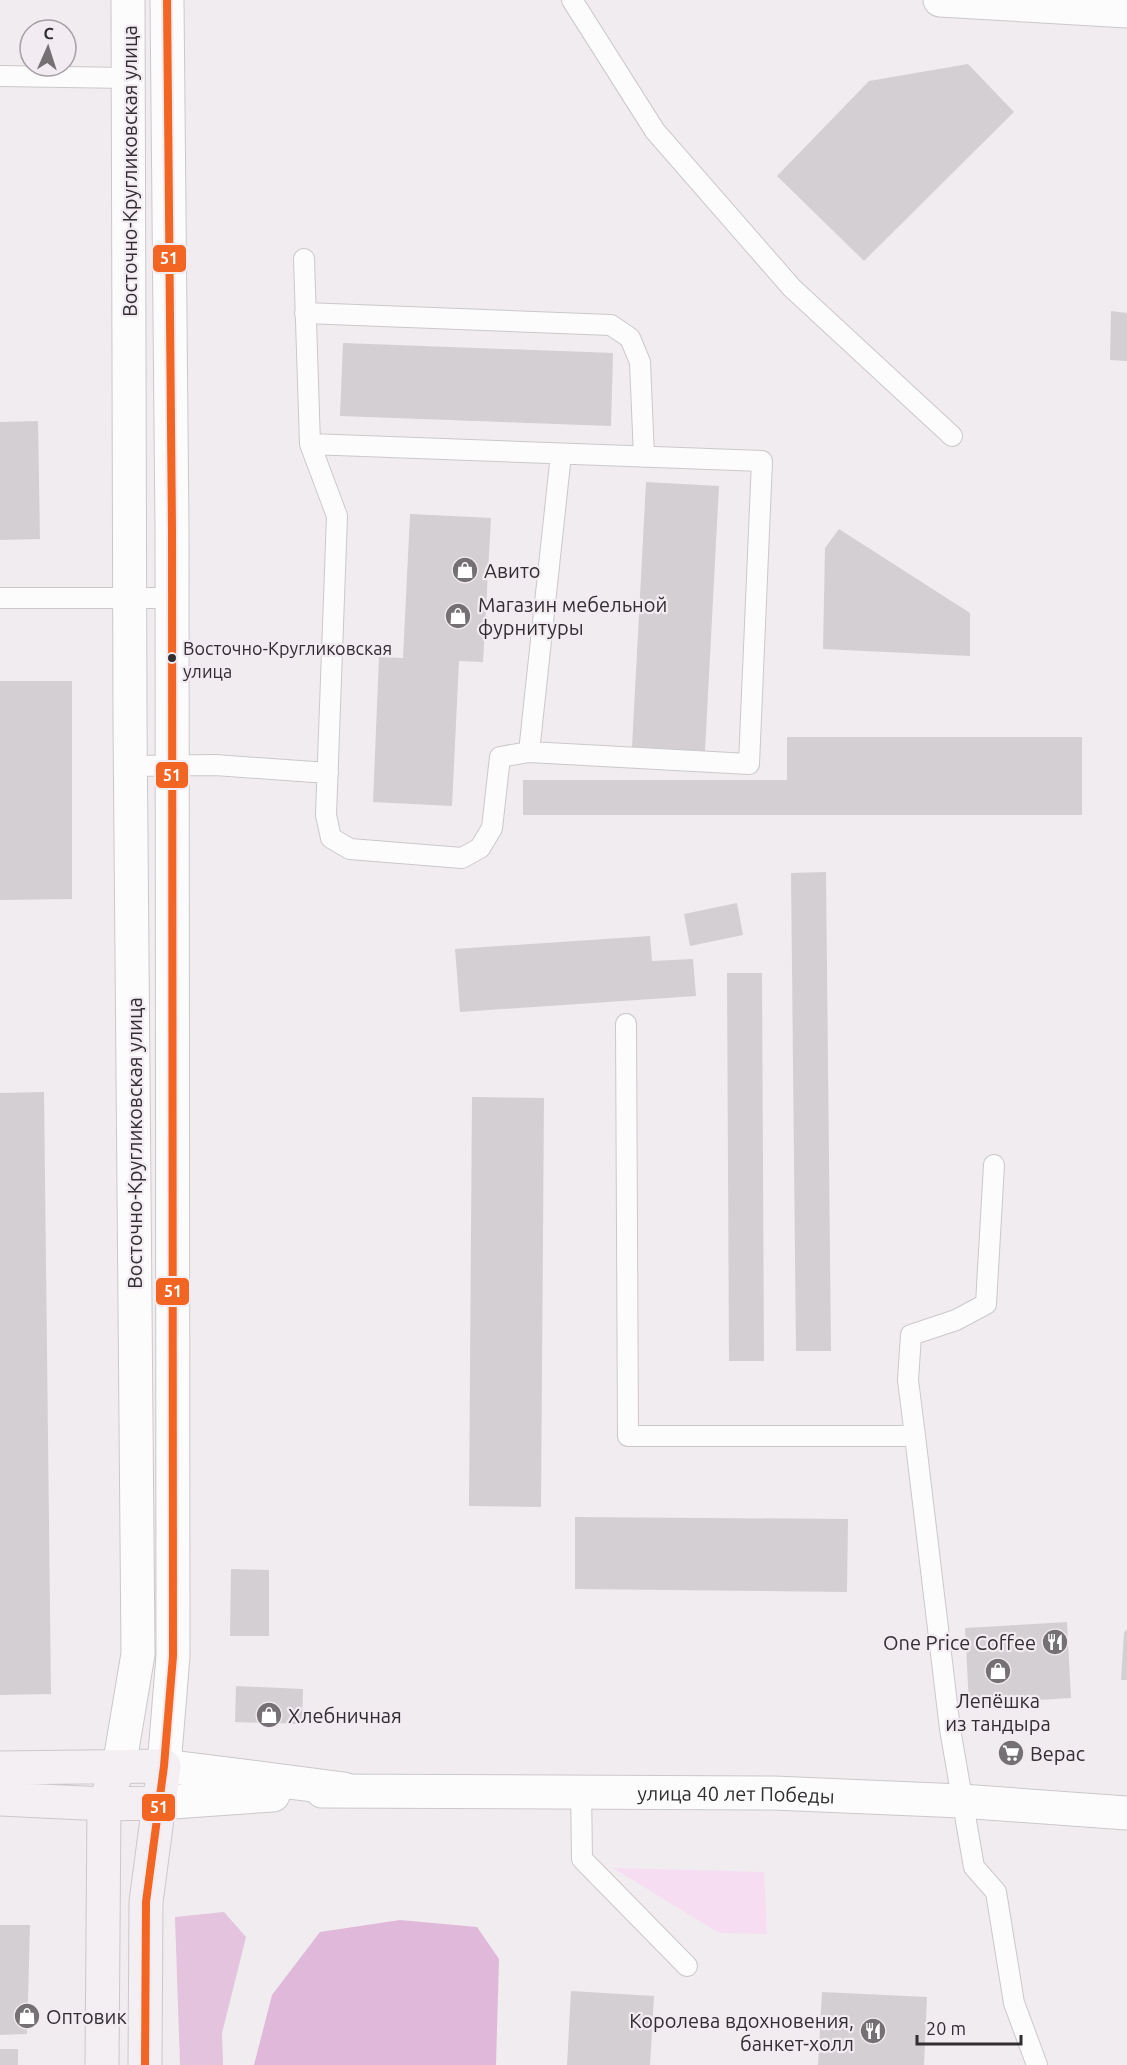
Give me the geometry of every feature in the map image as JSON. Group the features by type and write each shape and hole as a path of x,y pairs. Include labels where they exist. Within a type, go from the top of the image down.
{"main road":[{"name":"улица 40 лет Победы","path":"0,1768 164,1766"},
{"name":"Восточно-Кругликовская улица","path":"145,2065 146,1902 164,1766"},
{"name":"Восточно-Кругликовская улица","path":"102,2065 104,1804 119,1767"},
{"name":"улица 40 лет Победы","path":"0,1799 104,1804 158,1803"}],"street":[{"name":"Восточно-Кругликовская улица","path":"119,1767 138,1654 130,766 128,0"},
{"name":"Восточно-Кругликовская улица","path":"164,1766 172,1656 173,766 167,0"},
{"path":"940,0 1127,11"},
{"name":"улица 40 лет Победы","path":"164,1766 344,1789"},
{"name":"улица 40 лет Победы","path":"158,1803 344,1789 581,1790 774,1793 962,1801 1127,1813"}],"lane":[{"path":"572,0 662,140 792,288 952,436"},
{"path":"0,76 129,78"},
{"path":"304,259 310,444 337,516 326,815 331,838 350,849 462,858 480,848 492,828 500,757 529,752 749,764 762,461 310,444"},
{"path":"305,313 611,325 630,338 640,362 644,457"},
{"path":"529,752 561,454"},
{"path":"0,598 172,598"},
{"path":"130,766 215,765 328,773"},
{"path":"626,1024 628,1436 915,1436"},
{"path":"994,1165 986,1304 956,1320 911,1335 908,1380 962,1801 974,1867 996,1893 1014,2003 1037,2065"},
{"path":"581,1790 582,1859 687,1966"}],"shaded area":[{"path":"613,1868 764,1872 767,1934 719,1933"},
{"path":"224,1912 246,1937 222,2033 223,2065 180,2065 175,1917"},
{"path":"400,1920 477,1927 499,1959 496,2065 254,2065 272,1995 320,1932"}],"building":[{"path":"968,64 1014,112 864,261 777,176 869,81"},
{"path":"1111,311 1127,313 1127,361 1110,360"},
{"path":"343,343 613,353 611,426 340,416"},
{"path":"38,421 40,539 0,540 0,422"},
{"path":"646,482 719,486 705,751 632,747"},
{"path":"410,514 491,518 483,662 459,661 452,806 373,802 379,657 403,658"},
{"path":"839,529 970,613 970,656 823,649 825,548"},
{"path":"0,681 72,681 72,899 0,900"},
{"path":"787,737 1082,737 1082,815 523,815 523,780 787,780"},
{"path":"826,872 831,1351 796,1351 791,873"},
{"path":"737,903 743,935 690,946 684,914"},
{"path":"650,936 652,961 693,959 696,996 460,1012 455,949"},
{"path":"727,973 762,973 764,1361 729,1361"},
{"path":"44,1092 51,1694 0,1695 0,1093"},
{"path":"472,1097 544,1098 541,1507 469,1506"},
{"path":"575,1517 848,1519 847,1592 575,1589"},
{"path":"231,1569 269,1570 269,1636 230,1636"},
{"path":"1067,1622 1071,1698 969,1704 965,1628"},
{"path":"1127,1629 1127,1680 1121,1680 1124,1633"},
{"path":"236,1686 303,1689 302,1724 235,1722"},
{"path":"0,1925 30,1925 27,2034 0,2035"},
{"path":"571,1991 654,1996 650,2065 567,2065"},
{"name":"Королева вдохновения, банкет-холл","path":"822,1992 927,1997 924,2065 818,2065"},
{"path":"0,2049 18,2049 18,2065 0,2065"}],"transit line":[{"name":"51","path":"145,2065 146,1902 164,1766 173,1656 172,531 167,0"}],"place":[{"name":"Авито","path":"465,570"},
{"name":"Магазин мебельной фурнитуры","path":"458,616"},
{"name":"Восточно-Кругликовская улица","path":"172,658"},
{"name":"One Price Coffee","path":"1055,1642"},
{"name":"Лепёшка из тандыра","path":"998,1671"},
{"name":"Хлебничная","path":"269,1715"},
{"name":"Верас","path":"1011,1753"},
{"name":"Оптовик","path":"27,2016"},
{"name":"Королева вдохновения, банкет-холл","path":"873,2031"}]}
